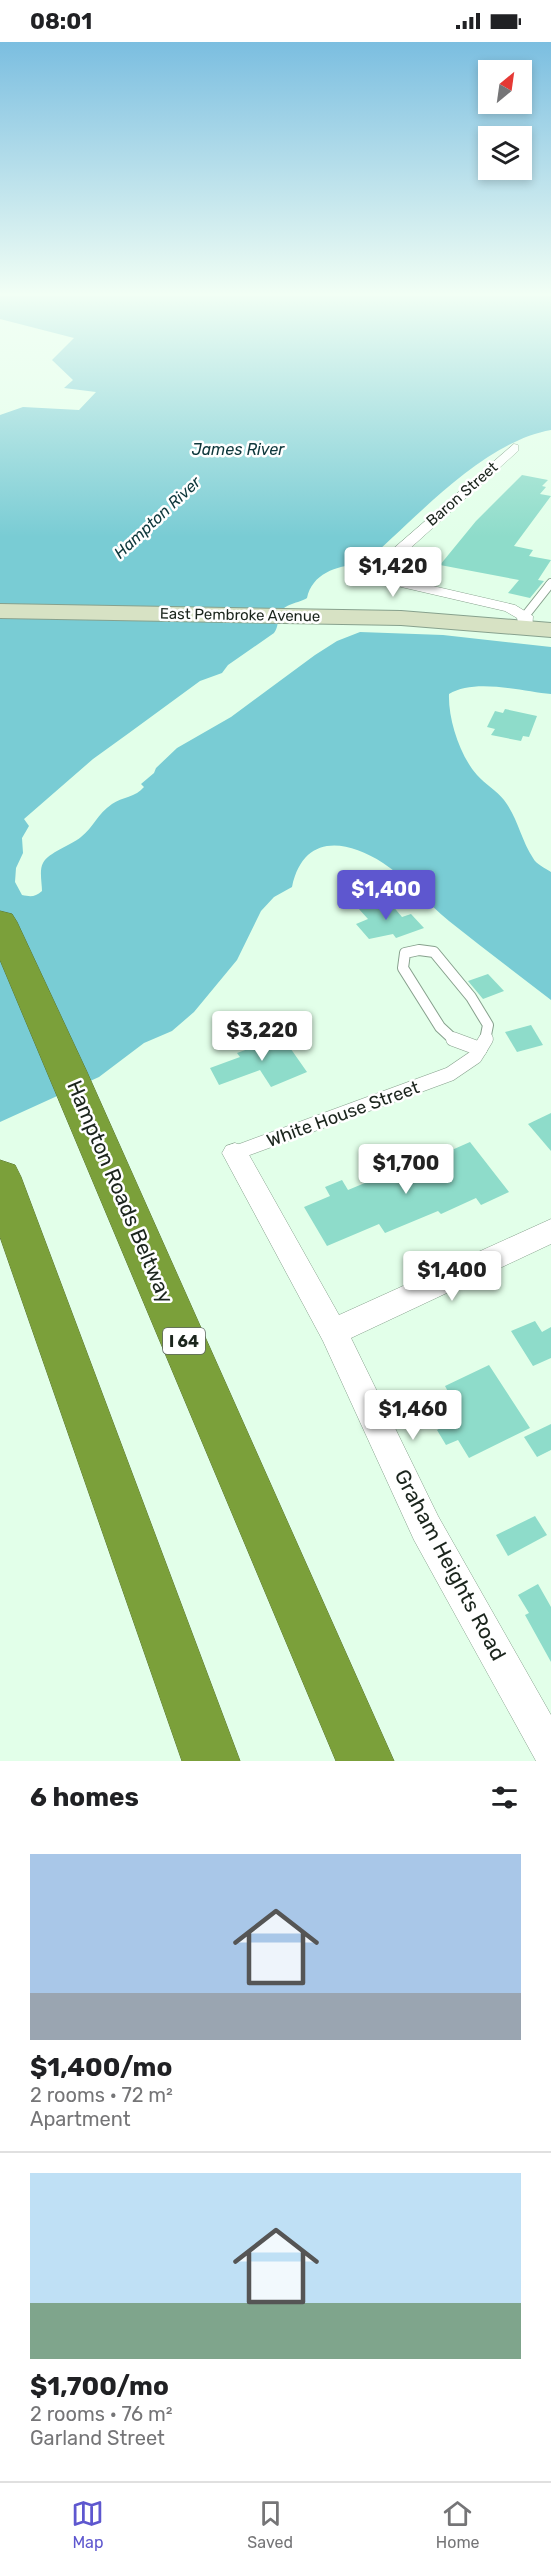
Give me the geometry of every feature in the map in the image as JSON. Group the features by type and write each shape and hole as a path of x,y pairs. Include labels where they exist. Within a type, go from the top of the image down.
{"highway":[{"name":"Hampton Roads Beltway","path":"0,922 68,1072 365,1761"},
{"path":"0,1178 211,1761"}],"main road":[{"name":"East Pembroke Avenue","path":"0,611 526,622 551,630"}],"street":[{"name":"Baron Street","path":"514,448 376,571 389,580 503,605 526,622"},
{"name":"Graham Heights Road","path":"235,1153 333,1332 426,1528 551,1751"},
{"path":"333,1332 551,1231"}],"lane":[{"path":"526,622 551,583"},
{"path":"419,950 434,952 448,965 488,1025 485,1042 481,1049 455,1041 440,1027 404,968 405,953 419,950"},
{"name":"White House Street","path":"235,1153 450,1074 475,1057 481,1049"}],"water":[{"name":"James River","path":"69,376 551,376 551,430 525,438 499,450 473,467 362,565 336,568 321,576 314,582 307,598 282,610 274,633 228,665 222,673 200,681 93,759 24,819 29,826 22,838 23,853 16,868 15,882 22,895 33,896 40,893 42,891 42,866 46,859 81,837 112,804 141,790 144,787 141,784 177,748 231,717 337,641 360,632 443,635 551,647 551,694 513,688 471,687 449,694 449,704 453,726 465,758 477,775 509,807 534,860 551,872 551,1000 449,921 383,863 354,849 327,846 315,850 305,858 297,870 292,887 274,897 261,911 237,960 194,1012 172,1031 144,1043 99,1077 0,1122 0,415 23,407 79,410 96,392 64,388 73,380"}],"building":[{"path":"522,475 548,480 542,486 546,487 540,494 551,496 514,546 533,550 529,556 551,560 538,580 544,581 530,598 508,593 519,580 440,565 476,521"},
{"path":"505,709 537,716 529,737 523,736 521,741 491,735 495,729 487,727 495,711 503,713"},
{"path":"386,898 402,917 411,914 424,928 396,938 393,934 369,939 356,924 368,919 358,908"},
{"path":"488,974 504,991 483,999 468,981"},
{"path":"531,1025 543,1045 517,1052 505,1032"},
{"path":"279,1032 307,1072 271,1087 260,1070 219,1085 210,1068 240,1057 237,1053 248,1049 245,1045"},
{"path":"551,1113 551,1151 528,1124"},
{"path":"470,1142 509,1192 481,1205 476,1198 441,1214 438,1211 385,1233 379,1224 327,1246 304,1207 330,1196 325,1187 342,1180 348,1190 384,1175 386,1179"},
{"path":"535,1321 542,1332 551,1327 551,1358 533,1366 511,1331"},
{"path":"489,1365 530,1428 469,1458 458,1440 446,1445 437,1430 449,1423 438,1405 452,1399 445,1386"},
{"path":"551,1424 551,1450 537,1457 524,1437"},
{"path":"535,1516 547,1535 508,1556 496,1535"},
{"path":"538,1584 551,1607 551,1662 525,1615 529,1613 518,1595"}],"water label":[{"name":"Hampton River","path":"157,517"}]}
